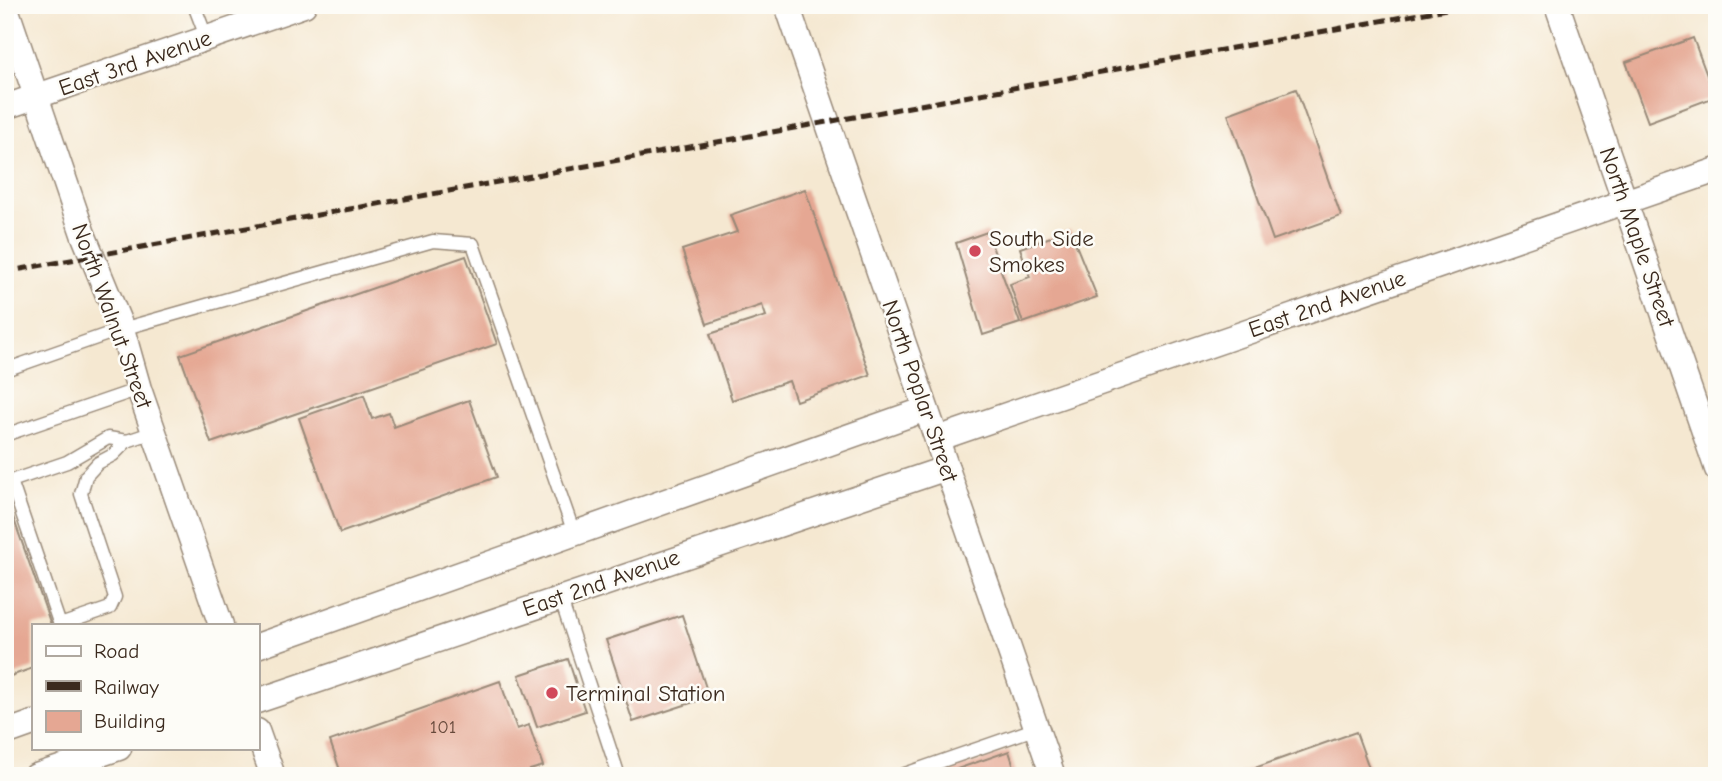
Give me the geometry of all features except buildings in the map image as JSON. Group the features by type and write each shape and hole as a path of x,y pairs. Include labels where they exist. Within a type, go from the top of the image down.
{"street":[{"name":"North Walnut Street","path":"5,5 83,234 122,330 139,389 221,624"},
{"name":"East 3rd Avenue","path":"5,107 304,5"},
{"name":"North Poplar Street","path":"787,5 1053,776"},
{"name":"North Maple Street","path":"1556,5 1717,469"},
{"name":"East 2nd Avenue","path":"937,439 1717,170"},
{"path":"259,645 926,409"},
{"name":"East 2nd Avenue","path":"259,700 560,596 947,468"},
{"path":"5,733 32,723"},
{"path":"259,737 273,776"},
{"path":"36,776 113,750"}],"lane":[{"path":"194,5 207,39"},
{"path":"5,370 122,330 433,241 472,244 574,533"},
{"path":"5,435 139,389"},
{"path":"63,624 110,608 115,597 81,494 86,476 127,441 154,432"},
{"path":"60,624 11,481 67,462 108,438 127,441"},
{"path":"560,596 619,776"},
{"path":"899,776 1037,729"}],"railway":[{"path":"5,272 1468,5"}],"place":[{"name":"South Side Smokes","path":"975,251"},
{"name":"Terminal Station","path":"552,693"}]}
